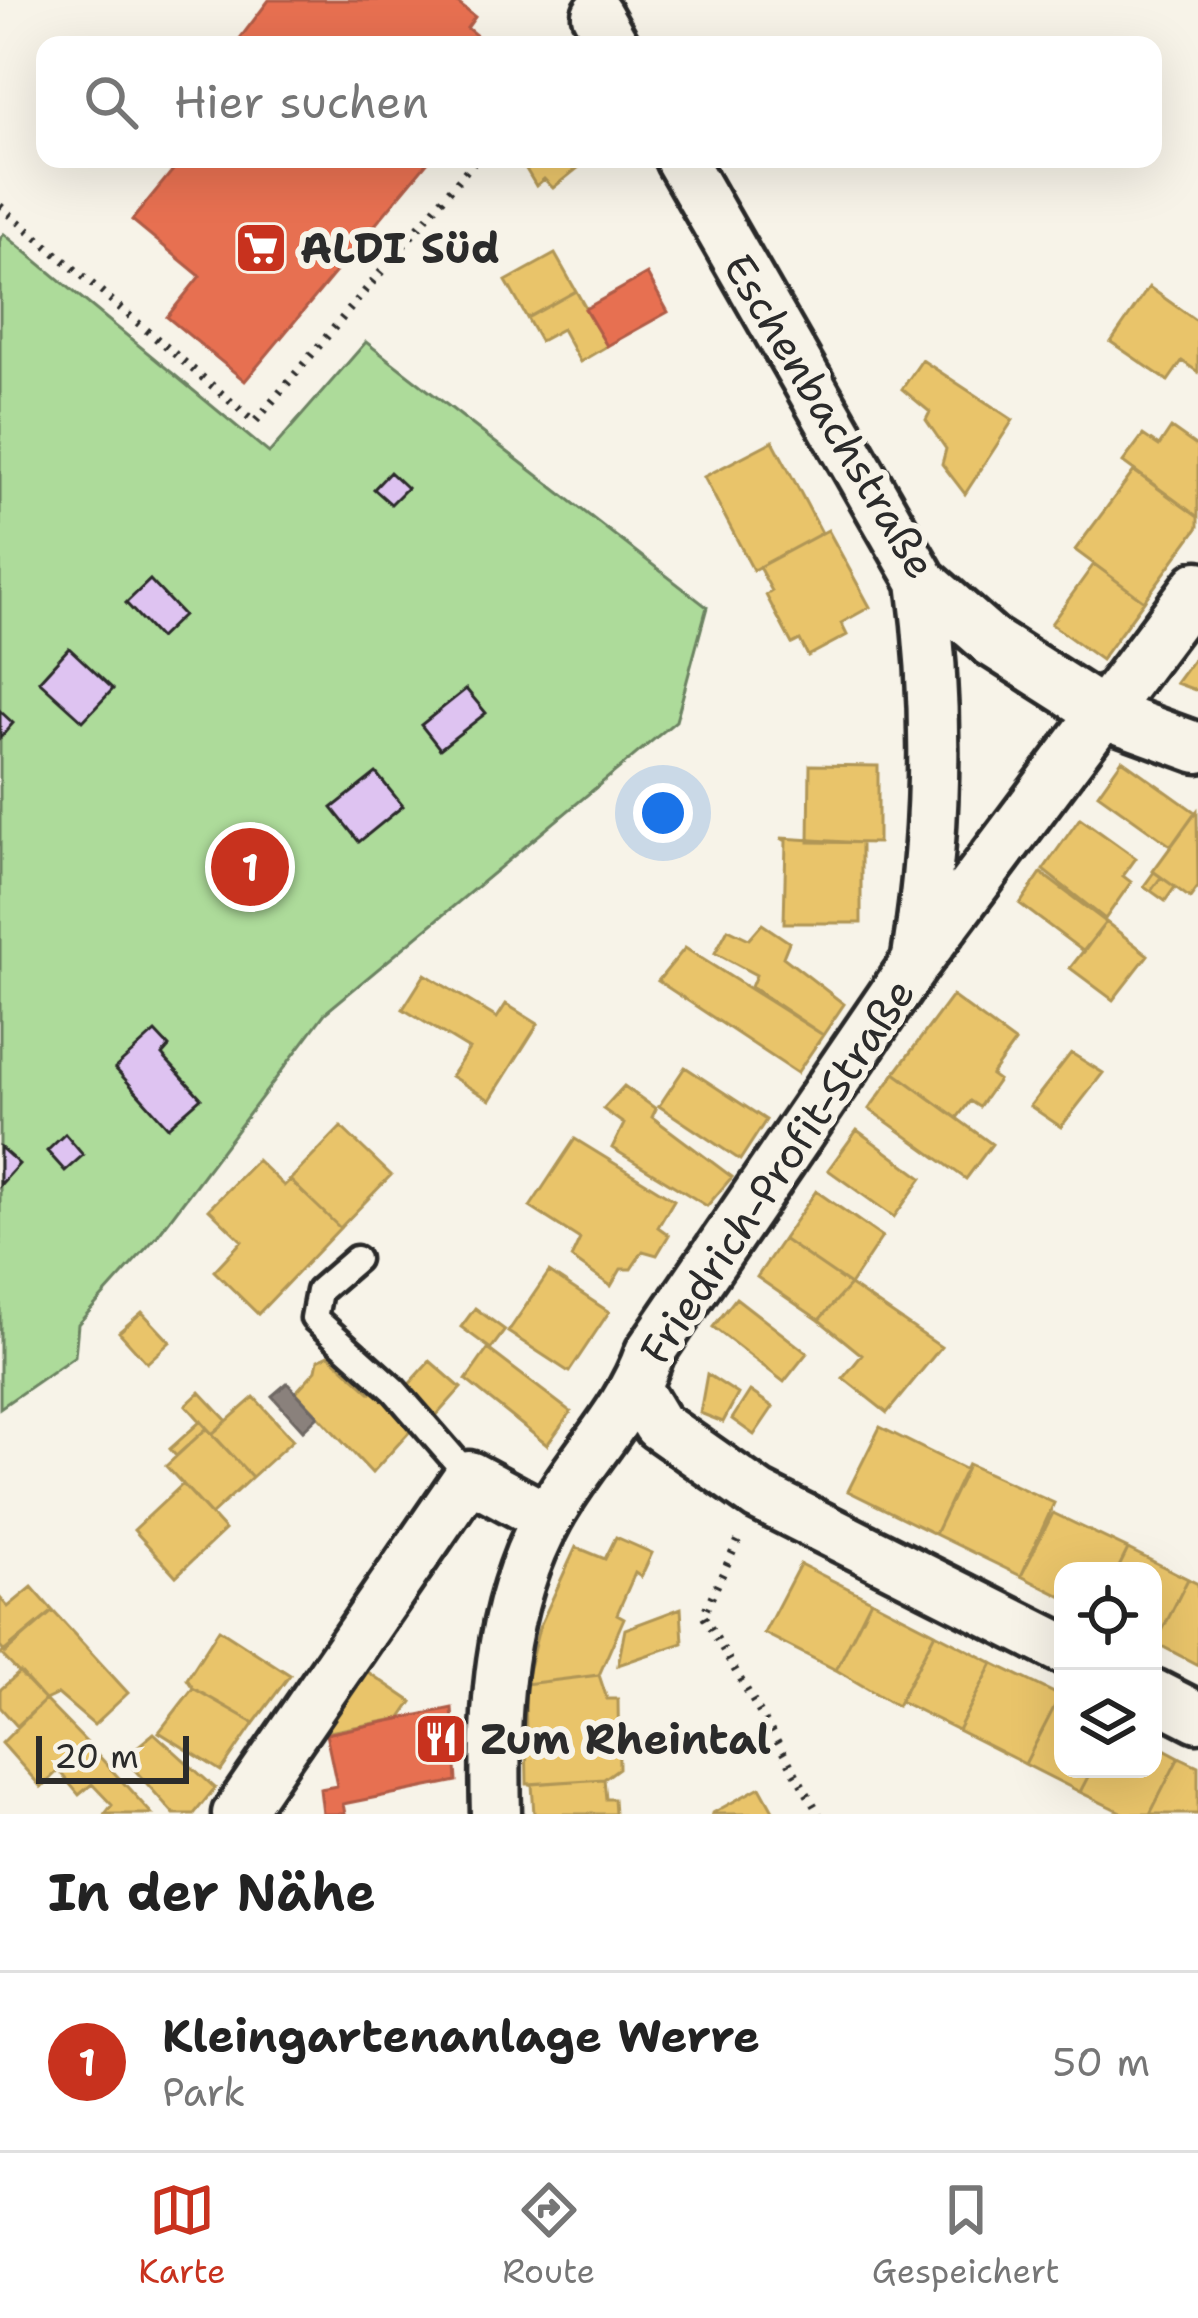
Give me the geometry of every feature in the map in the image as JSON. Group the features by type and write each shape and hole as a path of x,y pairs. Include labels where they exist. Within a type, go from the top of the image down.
{"street":[{"name":"Eschenbachstraße","path":"685,168 922,581 992,642 1105,714 1198,748"},
{"path":"916,962 932,861 936,753 933,661 922,581"},
{"name":"Friedrich-Profit-Straße","path":"496,1814 494,1740 504,1635 547,1519 637,1390 650,1352 916,962 1198,586"},
{"path":"637,1390 658,1425 759,1496 1054,1644"},
{"path":"237,1814 469,1476 547,1519"},
{"path":"1162,1699 1198,1717"}],"lane":[{"path":"356,1259 319,1291 314,1318 394,1390 469,1476"}],"path":[{"path":"0,206 255,422 468,168"},
{"path":"759,1496 703,1615 819,1814"}],"green space":[{"path":"4,234 269,453 366,342 707,607 676,721 325,1013 158,1235 78,1324 75,1356 0,1408 0,239"}],"building: Wohnen":[{"path":"525,168 578,168 553,188 544,179 536,186"},
{"path":"555,254 576,291 527,318 506,281"},
{"path":"1149,287 1198,322 1198,372 1182,361 1168,381 1111,342"},
{"path":"576,291 607,346 580,362 562,329 540,341 527,318"},
{"path":"922,360 1013,420 965,494 942,464 946,449 926,420 930,412 902,389"},
{"path":"1171,428 1198,447 1198,517 1123,462 1143,435 1159,446"},
{"path":"773,441 822,533 753,570 704,477"},
{"path":"1134,471 1198,517 1198,527 1144,601 1075,550"},
{"path":"828,530 870,607 841,623 847,635 808,656 800,640 792,644 766,595 772,591 759,567"},
{"path":"1094,564 1144,601 1101,660 1051,624"},
{"path":"1198,653 1198,691 1176,683"},
{"path":"1122,760 1195,812 1171,846 1098,794"},
{"path":"810,765 878,766 878,843 809,842"},
{"path":"1197,811 1198,887 1190,898 1153,871"},
{"path":"1080,818 1136,858 1123,876 1131,882 1105,919 1043,870"},
{"path":"781,838 861,843 861,923 784,923 786,841"},
{"path":"1154,872 1161,877 1151,891 1144,886"},
{"path":"1041,873 1106,922 1084,952 1020,904"},
{"path":"1161,877 1175,887 1165,901 1151,891"},
{"path":"1106,922 1148,955 1113,1000 1070,968"},
{"path":"762,924 789,942 783,957 844,1004 823,1035 751,987 756,975 715,953 728,929 749,939"},
{"path":"685,948 823,1035 797,1073 658,981"},
{"path":"425,974 497,1018 506,1004 538,1024 490,1100 451,1076 469,1049 403,1009"},
{"path":"952,996 1015,1042 991,1075 998,1080 979,1107 970,1101 957,1118 895,1073"},
{"path":"1071,1053 1103,1073 1061,1127 1030,1106"},
{"path":"685,1067 766,1120 740,1160 659,1106"},
{"path":"895,1073 992,1144 966,1179 869,1109"},
{"path":"624,1086 656,1109 652,1117 732,1177 707,1206 612,1148 624,1124 603,1109"},
{"path":"341,1127 391,1175 340,1228 290,1180"},
{"path":"857,1130 922,1178 894,1217 828,1170"},
{"path":"575,1139 674,1200 658,1227 669,1235 657,1255 643,1251 631,1269 621,1269 611,1286 571,1258 580,1239 530,1207"},
{"path":"257,1160 284,1186 290,1180 340,1228 258,1314 214,1271 242,1241 209,1209"},
{"path":"816,1191 882,1237 850,1285 783,1239"},
{"path":"783,1239 850,1285 819,1320 757,1277"},
{"path":"549,1272 609,1312 569,1372 508,1332"},
{"path":"850,1285 941,1347 887,1413 843,1378 862,1355 819,1320"},
{"path":"736,1298 807,1353 784,1382 713,1327"},
{"path":"475,1308 505,1330 491,1349 461,1327"},
{"path":"142,1312 170,1342 147,1363 119,1332"},
{"path":"488,1349 571,1412 547,1445 466,1380"},
{"path":"329,1355 370,1392 388,1395 394,1413 412,1429 372,1473 296,1392 316,1370 318,1360"},
{"path":"430,1361 461,1388 434,1418 404,1390"},
{"path":"707,1374 738,1394 723,1422 700,1413"},
{"path":"750,1391 773,1407 754,1435 732,1419"},
{"path":"200,1392 227,1421 212,1434 186,1405"},
{"path":"254,1397 293,1440 252,1477 212,1434"},
{"path":"201,1421 207,1428 176,1456 170,1449"},
{"path":"880,1427 966,1470 935,1534 848,1491"},
{"path":"207,1428 252,1477 211,1515 166,1466"},
{"path":"968,1464 1054,1503 1021,1576 935,1534"},
{"path":"183,1484 225,1530 176,1576 134,1530"},
{"path":"1053,1513 1128,1549 1122,1562 1054,1562 1054,1592 1021,1576"},
{"path":"616,1537 652,1553 641,1577 635,1573 617,1614 624,1618 599,1675 525,1684 539,1628 576,1547 605,1559"},
{"path":"1128,1549 1154,1562 1122,1562"},
{"path":"800,1564 871,1600 836,1670 764,1633"},
{"path":"1162,1566 1188,1579 1162,1631"},
{"path":"1188,1579 1198,1584 1198,1665 1162,1646 1162,1631"},
{"path":"32,1587 53,1611 5,1653 0,1647 0,1598 8,1607"},
{"path":"871,1600 935,1633 897,1706 836,1670"},
{"path":"681,1608 683,1643 618,1665 625,1629"},
{"path":"53,1611 128,1693 94,1725 58,1694 45,1700 1,1654"},
{"path":"219,1629 290,1675 254,1723 193,1688 187,1679"},
{"path":"935,1633 993,1663 958,1730 900,1701"},
{"path":"993,1663 1054,1693 1054,1708 1025,1764 958,1730"},
{"path":"365,1670 412,1702 401,1718 324,1733"},
{"path":"20,1672 45,1700 17,1726 0,1707 0,1690"},
{"path":"599,1675 607,1699 618,1699 619,1768 604,1779 527,1784 525,1684"},
{"path":"193,1688 254,1723 221,1771 159,1732"},
{"path":"45,1700 87,1743 41,1787 2,1743"},
{"path":"1054,1708 1054,1778 1087,1778 1080,1792 1025,1764"},
{"path":"154,1733 215,1788 194,1814 174,1814 124,1758"},
{"path":"87,1743 152,1814 105,1814 112,1805 92,1784 79,1795 58,1770"},
{"path":"1162,1748 1179,1757 1150,1814 1125,1814 1080,1792 1087,1778 1162,1778"},
{"path":"1179,1757 1198,1766 1198,1814 1150,1814"},
{"path":"604,1779 606,1799 614,1799 615,1814 534,1814 532,1784"},
{"path":"760,1787 775,1814 711,1814"}],"building: Handel":[{"path":"269,0 454,0 475,17 467,28 477,36 242,36"},
{"name":"ALDI Süd","path":"175,168 422,168 245,381 167,317 200,276 132,220"},
{"path":"647,274 668,312 607,346 585,309"},
{"path":"452,1708 457,1781 343,1804 345,1814 323,1814 320,1789 337,1786 326,1734"}],"building: Industrie":[{"path":"287,1383 318,1416 303,1430 272,1396"}],"building: Sonstige":[{"path":"390,472 407,488 391,504 374,489"},
{"path":"150,580 183,615 159,638 126,603"},
{"path":"69,648 113,689 83,721 39,681"},
{"path":"466,689 486,713 440,749 421,725"},
{"path":"0,711 13,723 0,738"},
{"path":"376,773 403,806 359,842 332,808"},
{"path":"155,1032 169,1047 162,1055 201,1098 168,1127 115,1068"},
{"path":"65,1134 83,1155 65,1171 47,1151"},
{"path":"0,1147 19,1164 0,1185"}],"place":[{"name":"ALDI Süd","path":"261,248"},
{"name":"Kleingartenanlage Werre","path":"250,867"},
{"name":"Zum Rheintal","path":"441,1739"}]}
